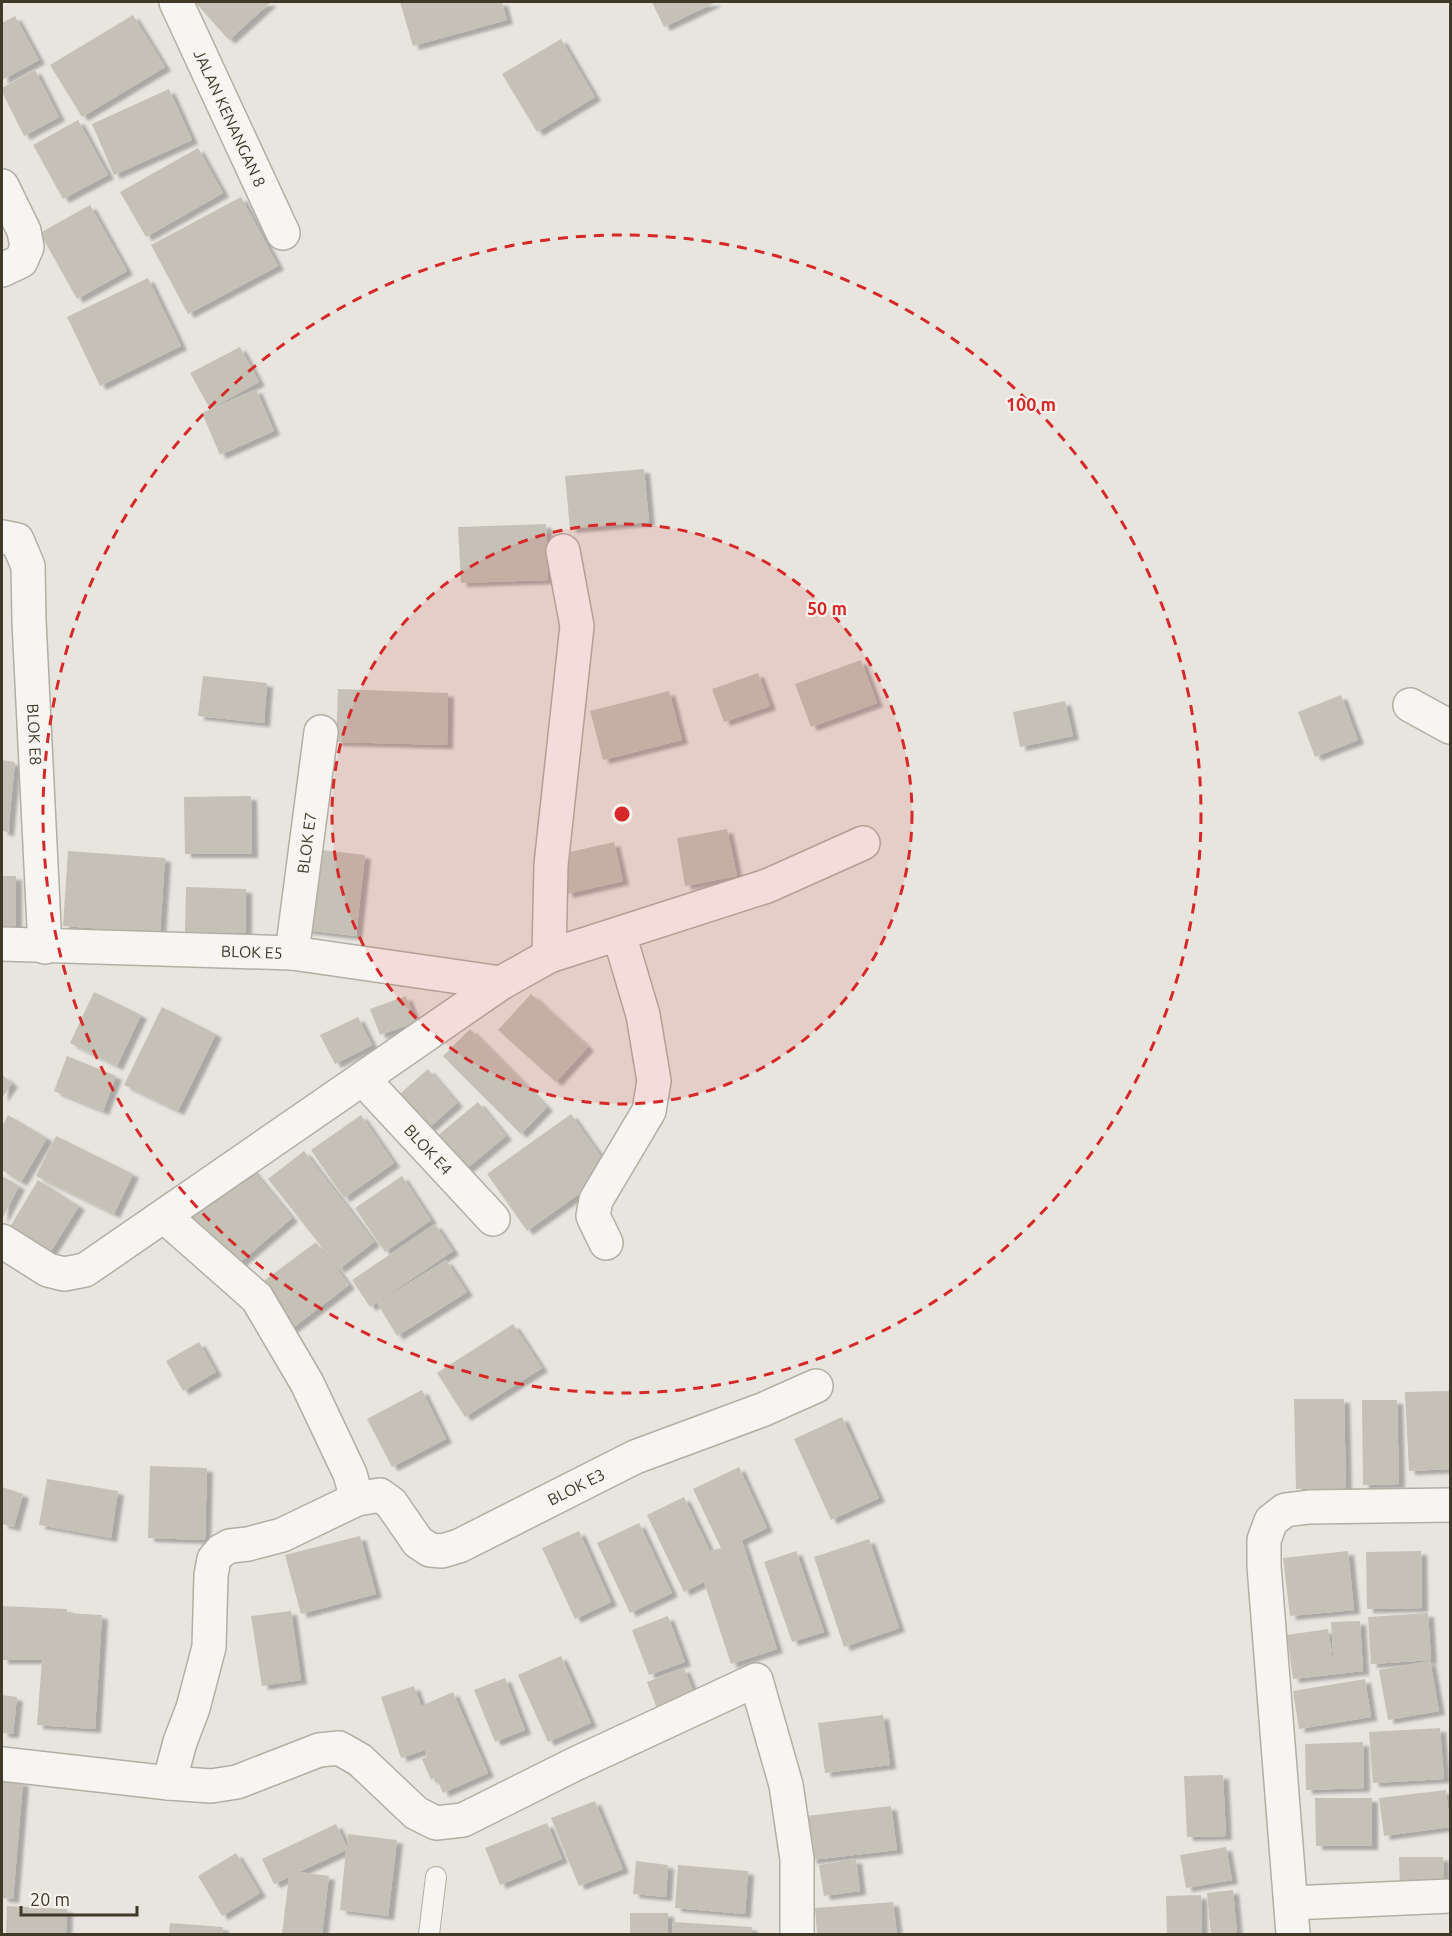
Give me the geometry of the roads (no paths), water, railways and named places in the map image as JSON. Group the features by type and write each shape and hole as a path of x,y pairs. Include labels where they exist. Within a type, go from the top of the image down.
{"street":[{"name":"JALAN KENANGAN 8","path":"176,2 283,233"},
{"path":"2,186 24,231 27,247 21,261 2,270"},
{"name":"BLOK E8","path":"2,537 18,540 28,566 45,947"},
{"path":"549,957 552,865 577,626 562,551"},
{"path":"1410,705 1450,727"},
{"name":"BLOK E7","path":"292,953 321,732"},
{"path":"2,1241 48,1270 64,1274 85,1270 501,984 549,957 767,886 862,843"},
{"path":"606,1243 593,1216 596,1200 649,1112 654,1082 643,1015 619,934"},
{"name":"BLOK E5","path":"2,944 292,953 501,984"},
{"name":"BLOK E4","path":"363,1079 493,1219"},
{"path":"164,1216 257,1298 307,1383 350,1474 357,1499"},
{"name":"BLOK E3","path":"169,1783 180,1742 193,1708 209,1647 211,1575 214,1559 221,1551 230,1546 282,1535 357,1499 380,1495 391,1503 418,1542 430,1550 442,1551 459,1546 635,1457 762,1410 816,1386"},
{"path":"1450,1505 1309,1507 1285,1510 1271,1521 1264,1540 1264,1566 1292,1919 1450,1896"},
{"path":"2,1764 211,1786 237,1782 319,1750 339,1748 360,1760 416,1813 436,1823 448,1823 463,1820 575,1764 756,1680 786,1785 797,1859 797,1935"}],"lane":[{"path":"429,1935 436,1877"}]}
